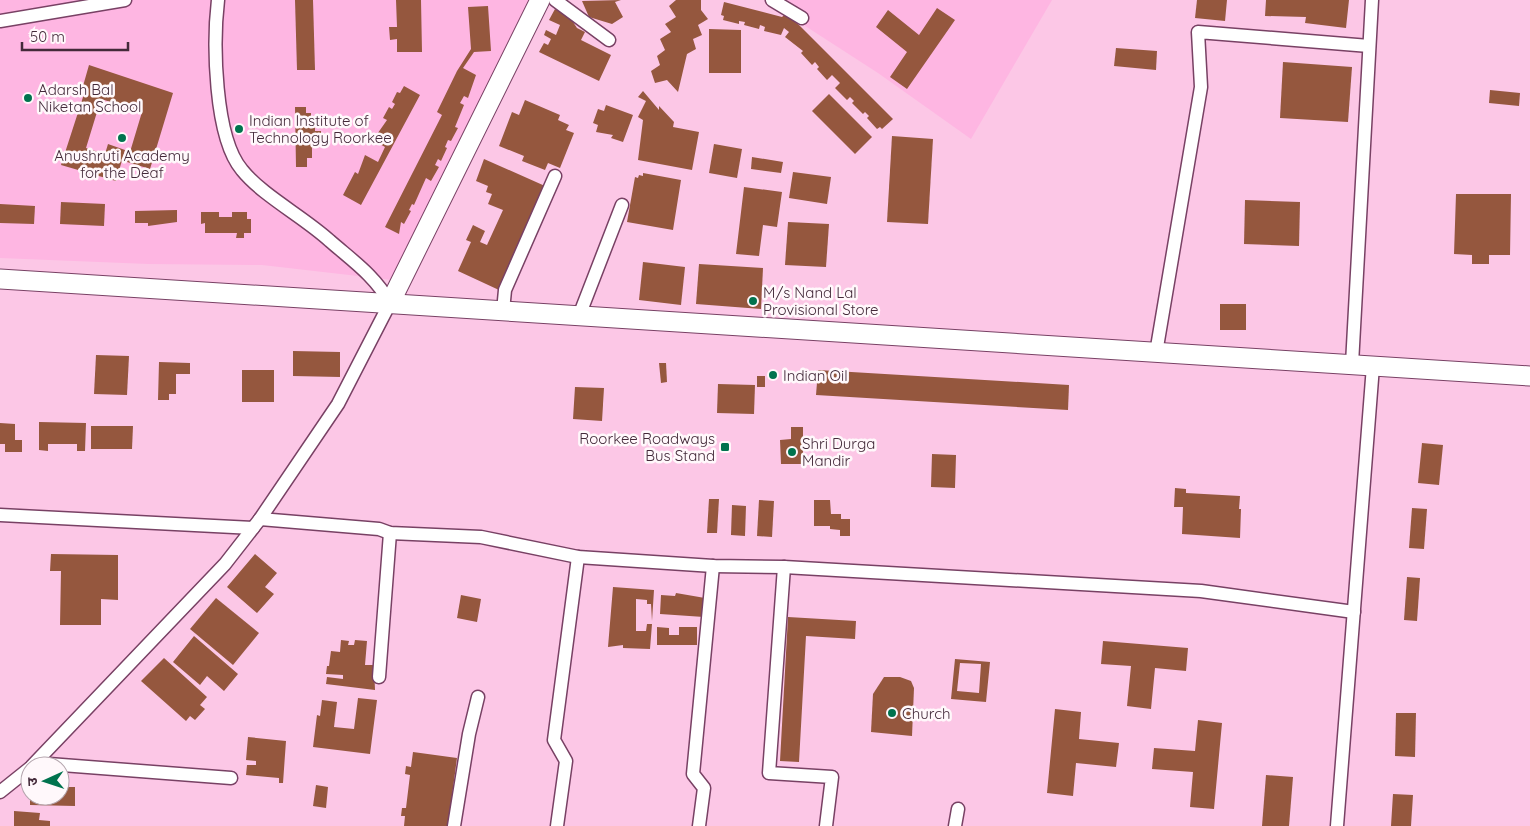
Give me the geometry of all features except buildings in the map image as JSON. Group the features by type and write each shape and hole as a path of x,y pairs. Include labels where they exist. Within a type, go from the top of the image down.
{"main road":[{"path":"390,304 540,0"},
{"path":"0,280 1530,376"}],"street":[{"path":"0,21 125,0"},
{"path":"42,756 225,564 256,523 338,404 390,304 379,285 366,272 320,230 276,200 242,171 232,157 226,140 219,96 215,50 218,0"},
{"path":"555,0 609,40"},
{"path":"772,0 802,18"},
{"path":"1352,364 1372,0"},
{"path":"1156,353 1201,87 1198,32 1369,46"},
{"path":"503,311 505,290 555,176"},
{"path":"579,316 622,205"},
{"path":"1337,826 1373,366"},
{"path":"0,515 379,529 390,533 482,537 578,557 713,566 784,567 1200,591 1354,612"},
{"path":"379,677 390,533"},
{"path":"557,826 566,760 554,740 578,557"},
{"path":"699,826 704,788 693,774 713,566"},
{"path":"784,567 769,773 832,777 826,826"},
{"path":"454,826 468,734 478,697"},
{"path":"70,767 232,778"},
{"path":"0,792 20,776"},
{"path":"955,826 958,808"}],"shaded area":[{"name":"Indian Institute of Technology Roorkee","path":"0,0 537,0 410,282 262,265 148,264 0,258"},
{"path":"765,0 1052,0 971,139 878,73"}],"place":[{"name":"Adarsh Bal Niketan School","path":"28,98"},
{"name":"Indian Institute of Technology Roorkee","path":"239,129"},
{"name":"Anushruti Academy for the Deaf","path":"122,138"},
{"name":"M/s Nand Lal Provisional Store","path":"753,301"},
{"name":"Indian Oil","path":"773,375"},
{"name":"Roorkee Roadways Bus Stand","path":"725,447"},
{"name":"Shri Durga Mandir","path":"792,452"},
{"name":"Church","path":"892,713"}]}
